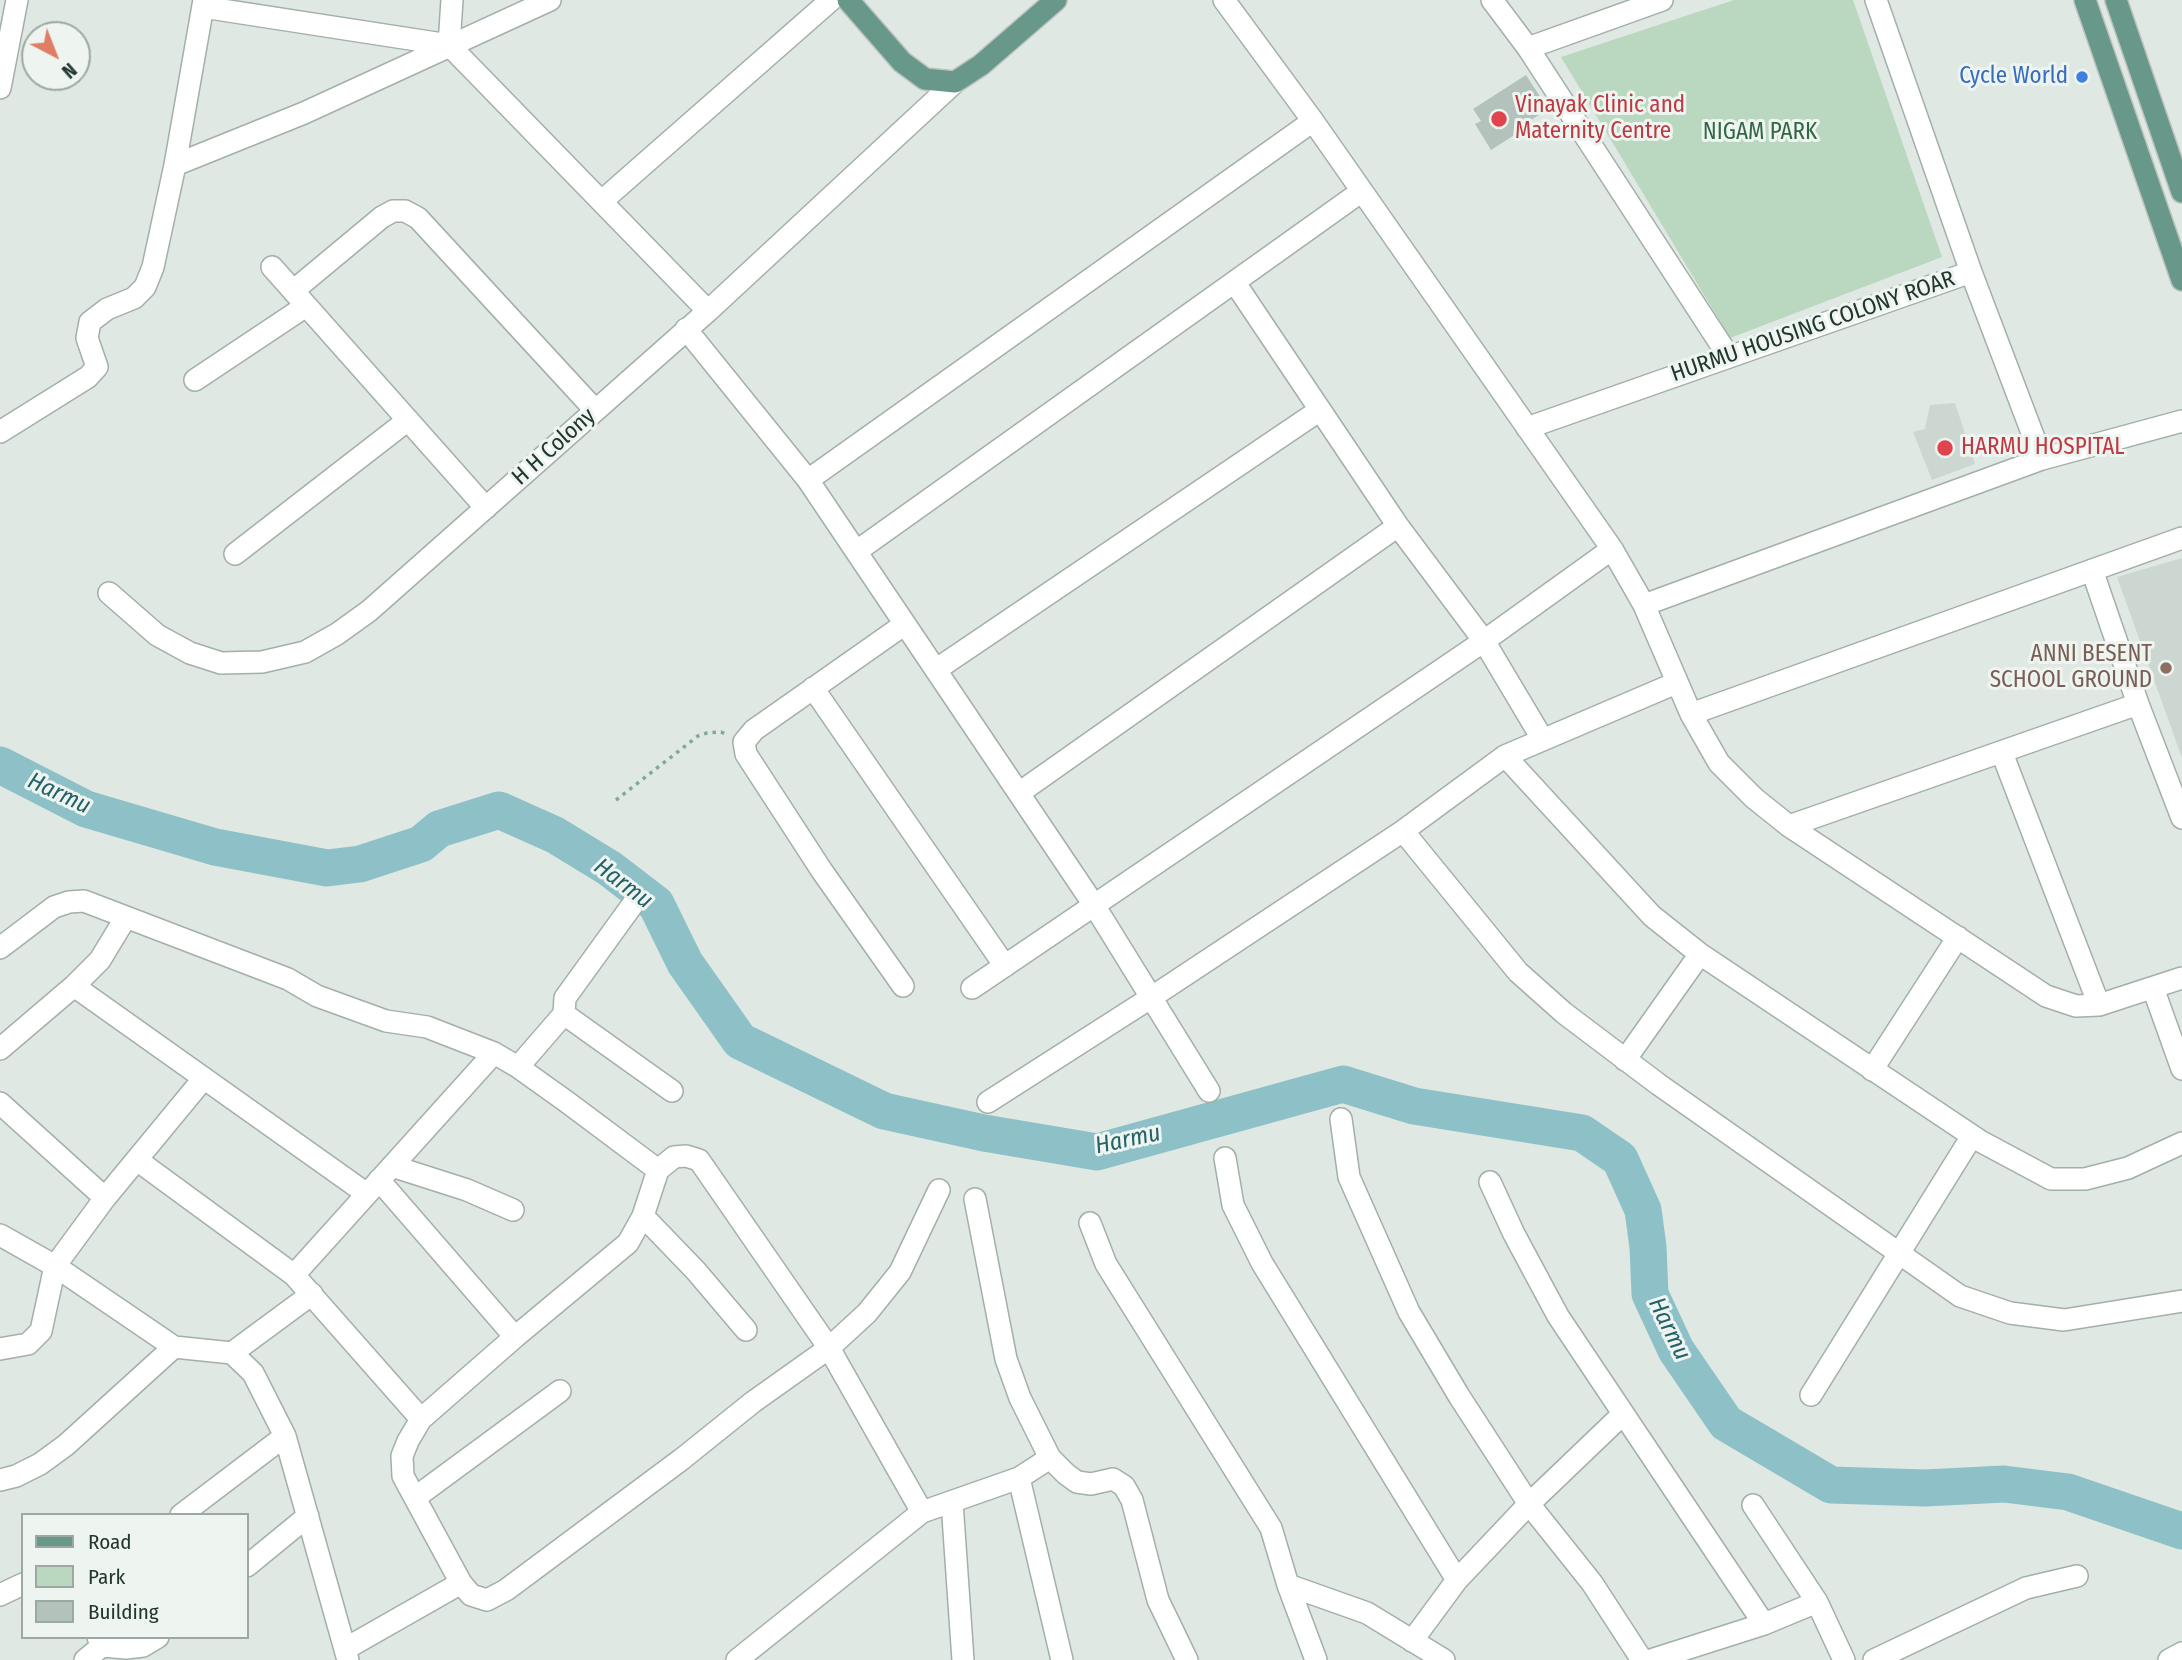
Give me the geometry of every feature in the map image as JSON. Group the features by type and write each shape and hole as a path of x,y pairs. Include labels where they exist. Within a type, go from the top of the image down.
{"main road":[{"path":"848,0 902,62 925,79 954,82 981,65 1049,2"},
{"path":"2085,0 2182,280"},
{"path":"2116,0 2182,192"}],"street":[{"path":"0,88 17,0"},
{"path":"449,45 452,0"},
{"path":"175,165 304,113 550,0"},
{"path":"602,201 831,0"},
{"path":"1493,0 1528,48 1729,357"},
{"path":"1528,48 1662,0"},
{"path":"1875,0 1970,271"},
{"path":"1231,3 1612,549 1644,605 1691,713 1719,762 1754,798 1789,826 2046,996 2076,1006 2099,1005 2182,978"},
{"path":"0,432 88,377 97,367 87,338 90,323 107,309 134,298 145,287 153,267 175,165 204,4 449,45 708,311"},
{"name":"H H Colony","path":"109,593 157,635 190,653 220,663 262,662 304,652 337,634 369,611 708,311 954,82"},
{"path":"808,480 1313,121"},
{"path":"857,551 1362,191"},
{"path":"195,380 299,298 382,217 393,211 405,211 418,218 595,410"},
{"path":"272,267 486,508"},
{"name":"HURMU HOUSING COLONY ROAR","path":"1527,428 1970,271 2042,459"},
{"path":"1235,283 1398,526 1484,641 1544,740"},
{"path":"686,329 808,480 857,551 1094,905 1209,1091"},
{"path":"937,669 1320,410"},
{"path":"235,554 408,420"},
{"path":"1644,605 2042,459 2182,421"},
{"path":"1019,793 1398,526"},
{"path":"1691,713 2182,538"},
{"path":"972,988 1484,641 1612,549"},
{"path":"2092,570 2138,704 2182,818"},
{"path":"903,986 822,871 746,754 744,742 754,730 905,624"},
{"path":"988,1102 1403,831 1505,756 1676,683"},
{"path":"813,688 1005,966"},
{"path":"1789,826 2138,704"},
{"path":"2002,753 2099,1005"},
{"path":"1505,756 1652,916 1700,954 1972,1136 2051,1179 2085,1179 2129,1167 2182,1143"},
{"path":"1403,831 1518,972 1564,1013 1625,1060 1960,1296 2010,1313 2064,1320 2182,1300"},
{"path":"0,948 54,907 84,901 288,979 317,996 386,1021 427,1027 494,1053 518,1067 658,1170"},
{"path":"518,1067 564,1014 565,998 633,904"},
{"path":"0,1049 100,961 127,918"},
{"path":"1872,1069 1958,937"},
{"path":"1625,1060 1700,954"},
{"path":"74,986 204,1078 379,1180 515,1337"},
{"path":"2153,988 2182,1069"},
{"path":"564,1014 672,1091"},
{"path":"294,1275 494,1053"},
{"path":"0,1349 28,1344 41,1331 55,1266 105,1198 204,1078"},
{"path":"0,1103 105,1198"},
{"path":"1341,1119 1349,1177 1409,1312 1529,1504 1592,1583 1642,1660"},
{"path":"1811,1395 1972,1136"},
{"path":"922,1512 829,1348 699,1160 685,1156 674,1157 658,1170 643,1216 628,1243 421,1419 402,1456 403,1476 461,1583 471,1595 487,1600 506,1590 682,1459 753,1402 829,1348 867,1313 900,1272 939,1190"},
{"path":"1225,1158 1233,1205 1262,1263 1457,1580"},
{"path":"137,1160 294,1275 421,1419"},
{"path":"379,1180 467,1190 513,1210"},
{"path":"1490,1181 1514,1234 1558,1315 1764,1624"},
{"path":"975,1199 1006,1359 1020,1398 1049,1458 1077,1482 1091,1484 1113,1479 1124,1486 1132,1500 1158,1600 1187,1660"},
{"path":"643,1216 696,1271 746,1330"},
{"path":"1090,1223 1106,1264 1271,1528 1288,1585 1316,1660"},
{"path":"0,1235 55,1266 174,1347 232,1353 253,1373 285,1436 347,1654 461,1583"},
{"path":"232,1353 312,1294"},
{"path":"0,1480 16,1476 40,1464 66,1445 174,1347"},
{"path":"416,1497 560,1391"},
{"path":"1288,1585 1367,1614 1427,1653 1457,1580 1529,1504 1623,1414"},
{"path":"184,1513 285,1436"},
{"path":"737,1660 922,1512 1019,1478 1049,1458"},
{"path":"1019,1478 1062,1660"},
{"path":"952,1502 963,1660"},
{"path":"1752,1505 1816,1602 1844,1660"},
{"path":"248,1565 308,1516"},
{"path":"1874,1660 2026,1588 2077,1576"},
{"path":"0,1595 21,1585"},
{"path":"1651,1660 1764,1624 1816,1602"},
{"path":"85,1660 100,1642 126,1648 143,1646 155,1639"},
{"path":"2169,1660 2182,1653"}],"path":[{"path":"616,800 698,736 720,732 744,742"}],"shaded area":[{"name":"HARMU HOSPITAL","path":"1955,403 1975,464 1932,480 1913,432 1925,429 1930,405"},
{"name":"ANNI BESENT SCHOOL GROUND","path":"2182,558 2182,758 2117,577"}],"green space":[{"name":"NIGAM PARK","path":"1734,0 1853,0 1942,257 1730,338 1561,57"}],"building":[{"path":"1526,75 1548,109 1525,124 1527,127 1491,150 1475,124 1481,121 1473,109"}],"waterway":[{"name":"Harmu","path":"0,765 86,809 215,847 327,868 360,864 421,844 439,829 499,810 555,835 609,868 656,904 685,963 740,1041 884,1111 984,1133 1097,1152 1343,1084 1414,1106 1582,1133 1620,1159 1643,1210 1650,1294 1676,1350 1726,1423 1831,1485 1925,1488 2004,1484 2068,1492 2182,1531"}],"place":[{"name":"Cycle World","path":"2082,77"},
{"name":"Vinayak Clinic and Maternity Centre","path":"1499,119"},
{"name":"HARMU HOSPITAL","path":"1945,448"},
{"name":"ANNI BESENT SCHOOL GROUND","path":"2166,668"}]}
